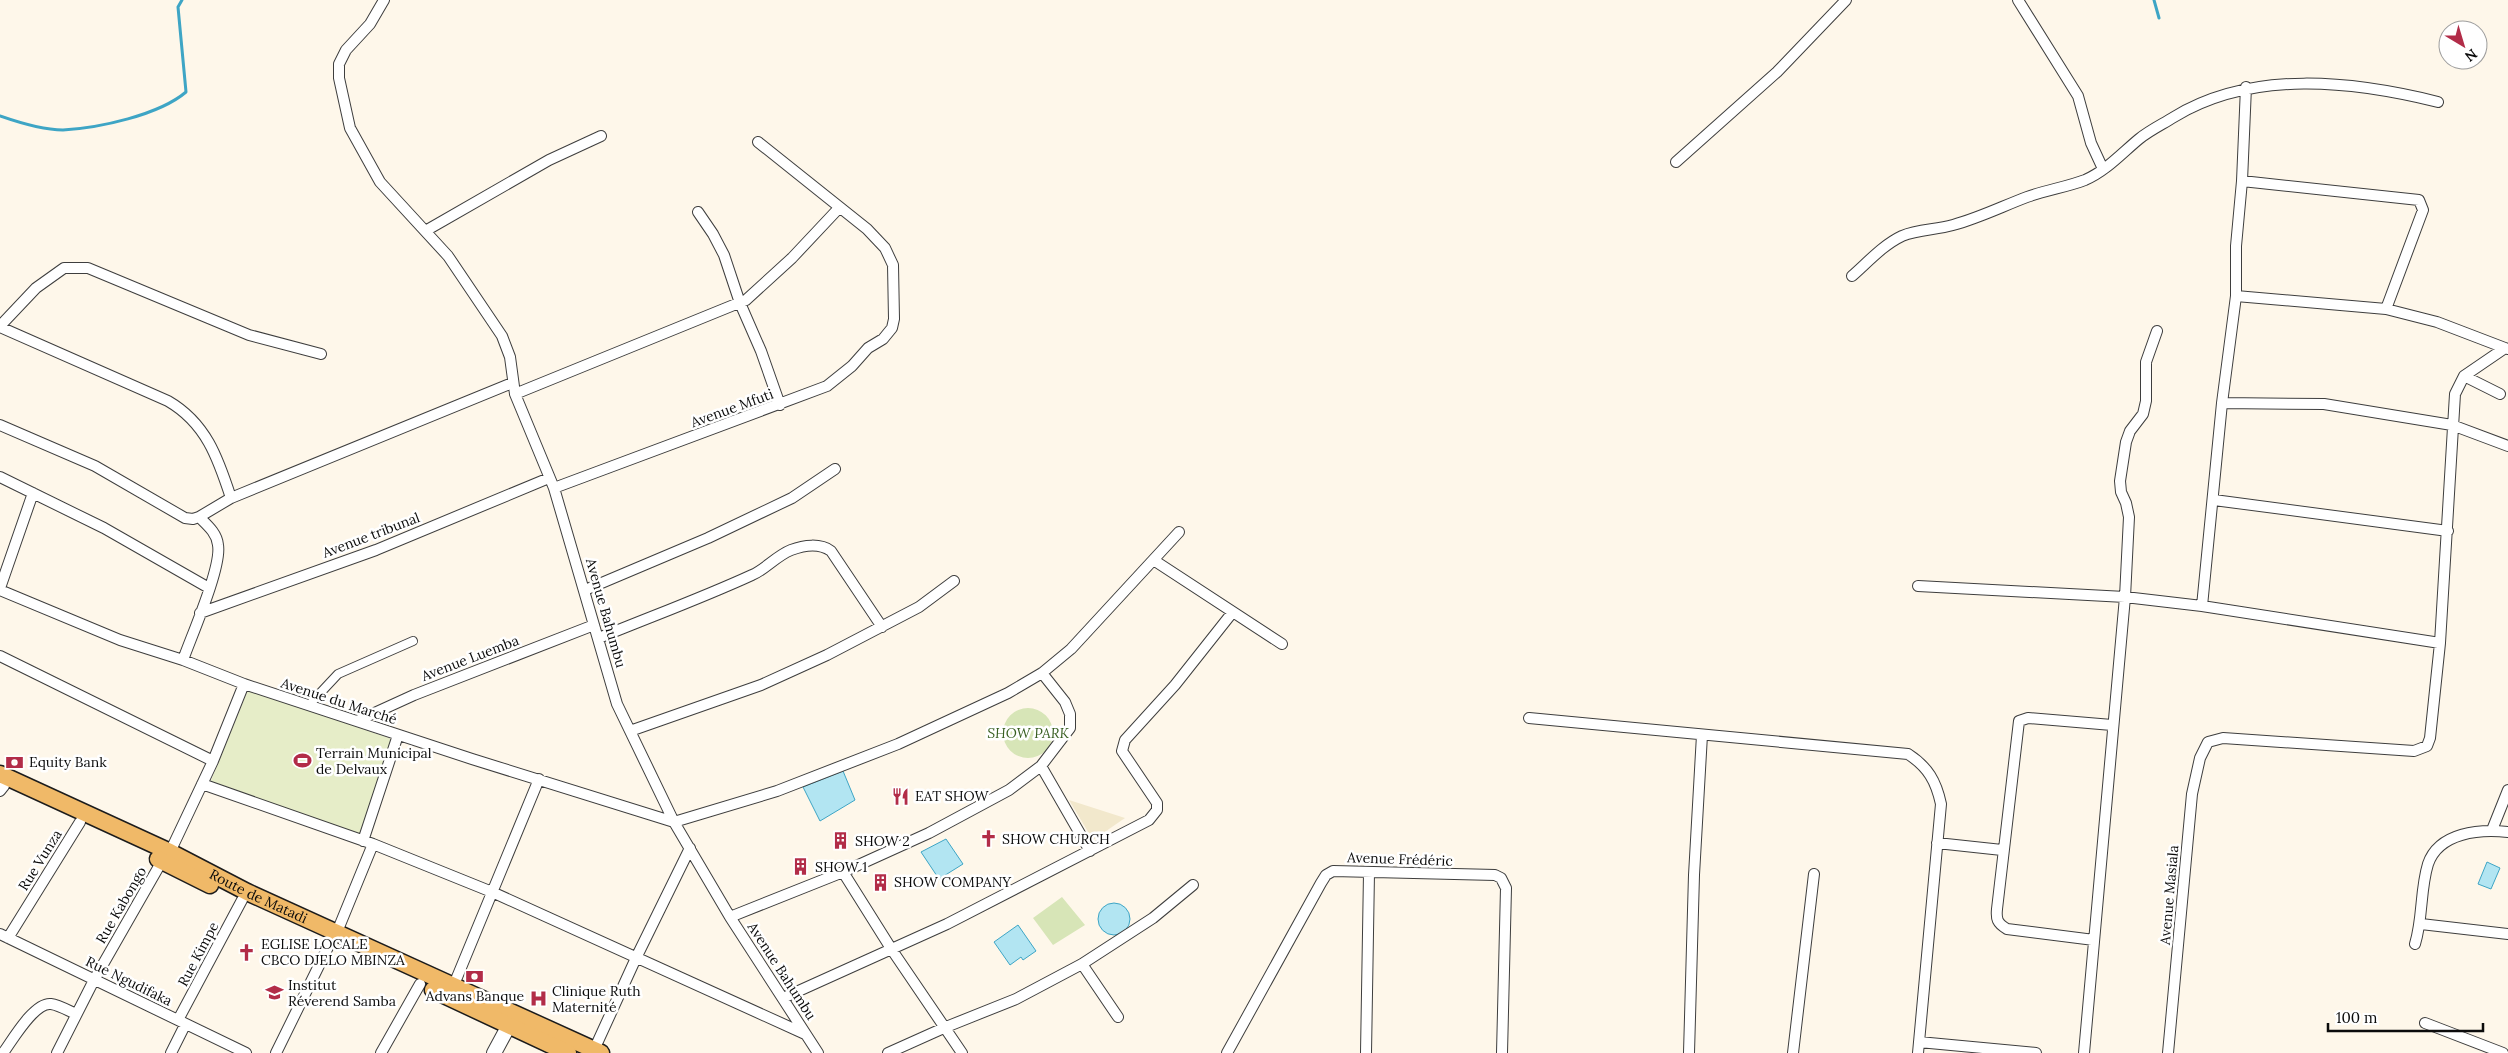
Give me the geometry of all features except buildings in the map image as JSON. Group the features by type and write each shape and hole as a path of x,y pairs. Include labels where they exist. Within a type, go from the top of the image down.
{"main road":[{"name":"Route de Matadi","path":"1,784 166,857 268,907 453,987 568,1053"},
{"name":"Route de Matadi","path":"1,784 80,822 166,857 242,900 268,907"},
{"name":"Route de Matadi","path":"334,936 420,984 512,1021 598,1052"}],"street":[{"name":"Avenue Bahumbu","path":"384,0 370,24 346,50 339,64 339,78 350,128 380,182 427,230 448,256 502,336 510,357 515,394 552,483 618,704 674,822 730,917 818,1053"},
{"path":"1676,162 1777,72 1846,0"},
{"path":"2018,0 2078,96 2090,143 2104,170"},
{"path":"1852,276 1885,246 1902,236 1973,219 2028,197 2086,180 2104,170 2142,137 2188,109 2216,96 2246,88 2288,85 2353,86 2396,92 2438,102"},
{"path":"2202,606 2214,500 2222,403 2236,296 2236,246 2242,181 2246,88"},
{"path":"427,230 549,160 601,136"},
{"path":"515,394 740,303 792,258 839,208 758,142"},
{"path":"2242,181 2419,200 2423,210 2386,309"},
{"name":"Avenue Mfuti","path":"552,483 780,405 827,386 852,366 868,348 883,339 892,328 894,319 894,265 885,248 867,229 839,208"},
{"path":"698,212 724,255 740,303 761,351 780,405"},
{"path":"231,498 222,470 210,444 199,426 186,412 168,401 0,326 36,288 64,268 88,268 249,335 321,354"},
{"path":"2236,296 2386,309 2437,322 2506,349"},
{"path":"2084,1053 2125,597 2129,517 2121,492 2122,467 2126,442 2130,431 2143,414 2146,401 2146,362 2157,331"},
{"path":"1918,586 2125,597 2202,606 2440,643 2455,394 2464,376 2506,349"},
{"path":"2464,376 2500,394"},
{"path":"0,425 95,466 185,518 192,519 199,517 231,498 512,383"},
{"path":"2222,403 2324,404 2452,426 2508,446"},
{"path":"585,590 708,538 792,498 835,469"},
{"path":"0,477 104,528 209,588"},
{"name":"Avenue tribunal","path":"200,613 376,550 552,483"},
{"path":"0,589 33,493"},
{"path":"2214,500 2448,531"},
{"path":"183,660 209,588 218,555 216,536 199,517"},
{"path":"674,822 777,791 898,744 1008,693 1042,673 1071,649 1155,561 1179,532"},
{"path":"599,638 756,574 780,555 792,550 816,546 825,546 831,551 882,627"},
{"path":"1155,561 1282,644"},
{"path":"630,731 761,685 882,627 918,607 954,582"},
{"name":"Avenue du Marché","path":"0,589 120,640 183,660 244,684 398,735 674,822"},
{"path":"783,998 892,950 1090,851 1154,816 1157,810 1157,803 1122,751 1125,740 1175,685 1232,613"},
{"name":"Avenue Luemba","path":"357,721 414,694 594,625"},
{"path":"309,705 338,674 414,641"},
{"name":"Avenue Masiala","path":"2168,1053 2192,794 2200,758 2208,742 2223,738 2421,750 2427,746 2430,738 2440,643"},
{"path":"0,656 213,761"},
{"path":"730,917 843,872 969,812 1009,790 1041,766 1070,728 1070,714 1065,702 1042,673"},
{"name":"Rue Kabongo","path":"57,1053 94,980 166,857 213,761 244,684"},
{"path":"1529,718 1908,754 1929,771 1937,787 1941,804 1918,1053"},
{"path":"2094,940 2007,929 2000,925 1996,919 1996,909 2019,721 2028,718 2112,725"},
{"path":"363,841 398,735"},
{"path":"1689,1053 1694,875 1702,735"},
{"path":"1041,766 1090,851"},
{"path":"453,987 539,779"},
{"path":"202,784 373,844 492,892 806,1034"},
{"path":"2492,830 2508,790"},
{"name":"Rue Vunza","path":"4,936 80,822"},
{"path":"2415,944 2421,924 2427,870 2435,851 2461,834 2492,830 2508,832"},
{"path":"1937,843 2002,850"},
{"path":"276,1053 334,936 373,844"},
{"path":"598,1052 636,958 690,848"},
{"name":"Avenue Frédéric","path":"1227,1053 1326,875 1333,871 1495,875 1504,883 1502,1053"},
{"path":"843,872 892,950 946,1026 962,1053"},
{"path":"1366,1053 1369,873"},
{"path":"1793,1053 1814,874"},
{"path":"888,1053 946,1026 1016,999 1082,964 1153,918 1193,885"},
{"name":"Rue Kimpe","path":"170,1053 182,1023 242,900"},
{"path":"2421,924 2508,934"},
{"name":"Rue Ngudifaka","path":"4,936 246,1053"},
{"path":"1082,964 1118,1017"},
{"path":"381,1053 420,984"},
{"path":"3,1053 34,1011 42,1005 50,1004 76,1014"},
{"path":"494,1053 512,1021"},
{"path":"2425,1023 2503,1053"},
{"path":"1919,1042 2036,1053"}],"shaded area":[{"path":"1069,800 1125,818 1093,840"}],"green space":[{"name":"Terrain Municipal de Delvaux","path":"248,690 392,739 360,835 210,783"},
{"name":"SHOW PARK","path":"1023,708 1033,708 1046,715 1053,728 1053,738 1046,751 1033,758 1023,758 1014,754 1007,747 1003,738 1003,728 1007,719 1014,712"},
{"path":"1062,897 1085,925 1053,945 1033,918"}],"water":[{"path":"843,771 855,800 820,821 803,787"},
{"path":"946,839 963,864 939,879 921,852"},
{"path":"2487,862 2500,868 2491,889 2478,884"},
{"path":"1114,903 1120,904 1125,908 1129,913 1129,925 1125,930 1120,934 1114,935 1108,934 1103,930 1099,925 1098,919 1099,913 1103,908 1108,904"},
{"path":"1018,925 1036,951 1023,960 1021,957 1010,965 994,942"}],"waterway":[{"path":"0,116 23,124 47,129 78,129 145,114 174,100 186,92 178,7 182,0"},
{"path":"2154,0 2159,18"}],"place":[{"name":"Terrain Municipal de Delvaux","path":"302,761"},
{"name":"Equity Bank","path":"15,762"},
{"name":"EAT SHOW","path":"901,796"},
{"name":"SHOW CHURCH","path":"988,839"},
{"name":"SHOW 2","path":"841,841"},
{"name":"SHOW 1","path":"801,867"},
{"name":"SHOW COMPANY","path":"880,882"},
{"name":"EGLISE LOCALE CBCO DJELO MBINZA","path":"247,952"},
{"name":"Advans Banque","path":"475,976"},
{"name":"Institut Réverend Samba","path":"274,993"},
{"name":"Clinique Ruth Maternité","path":"538,999"}]}
